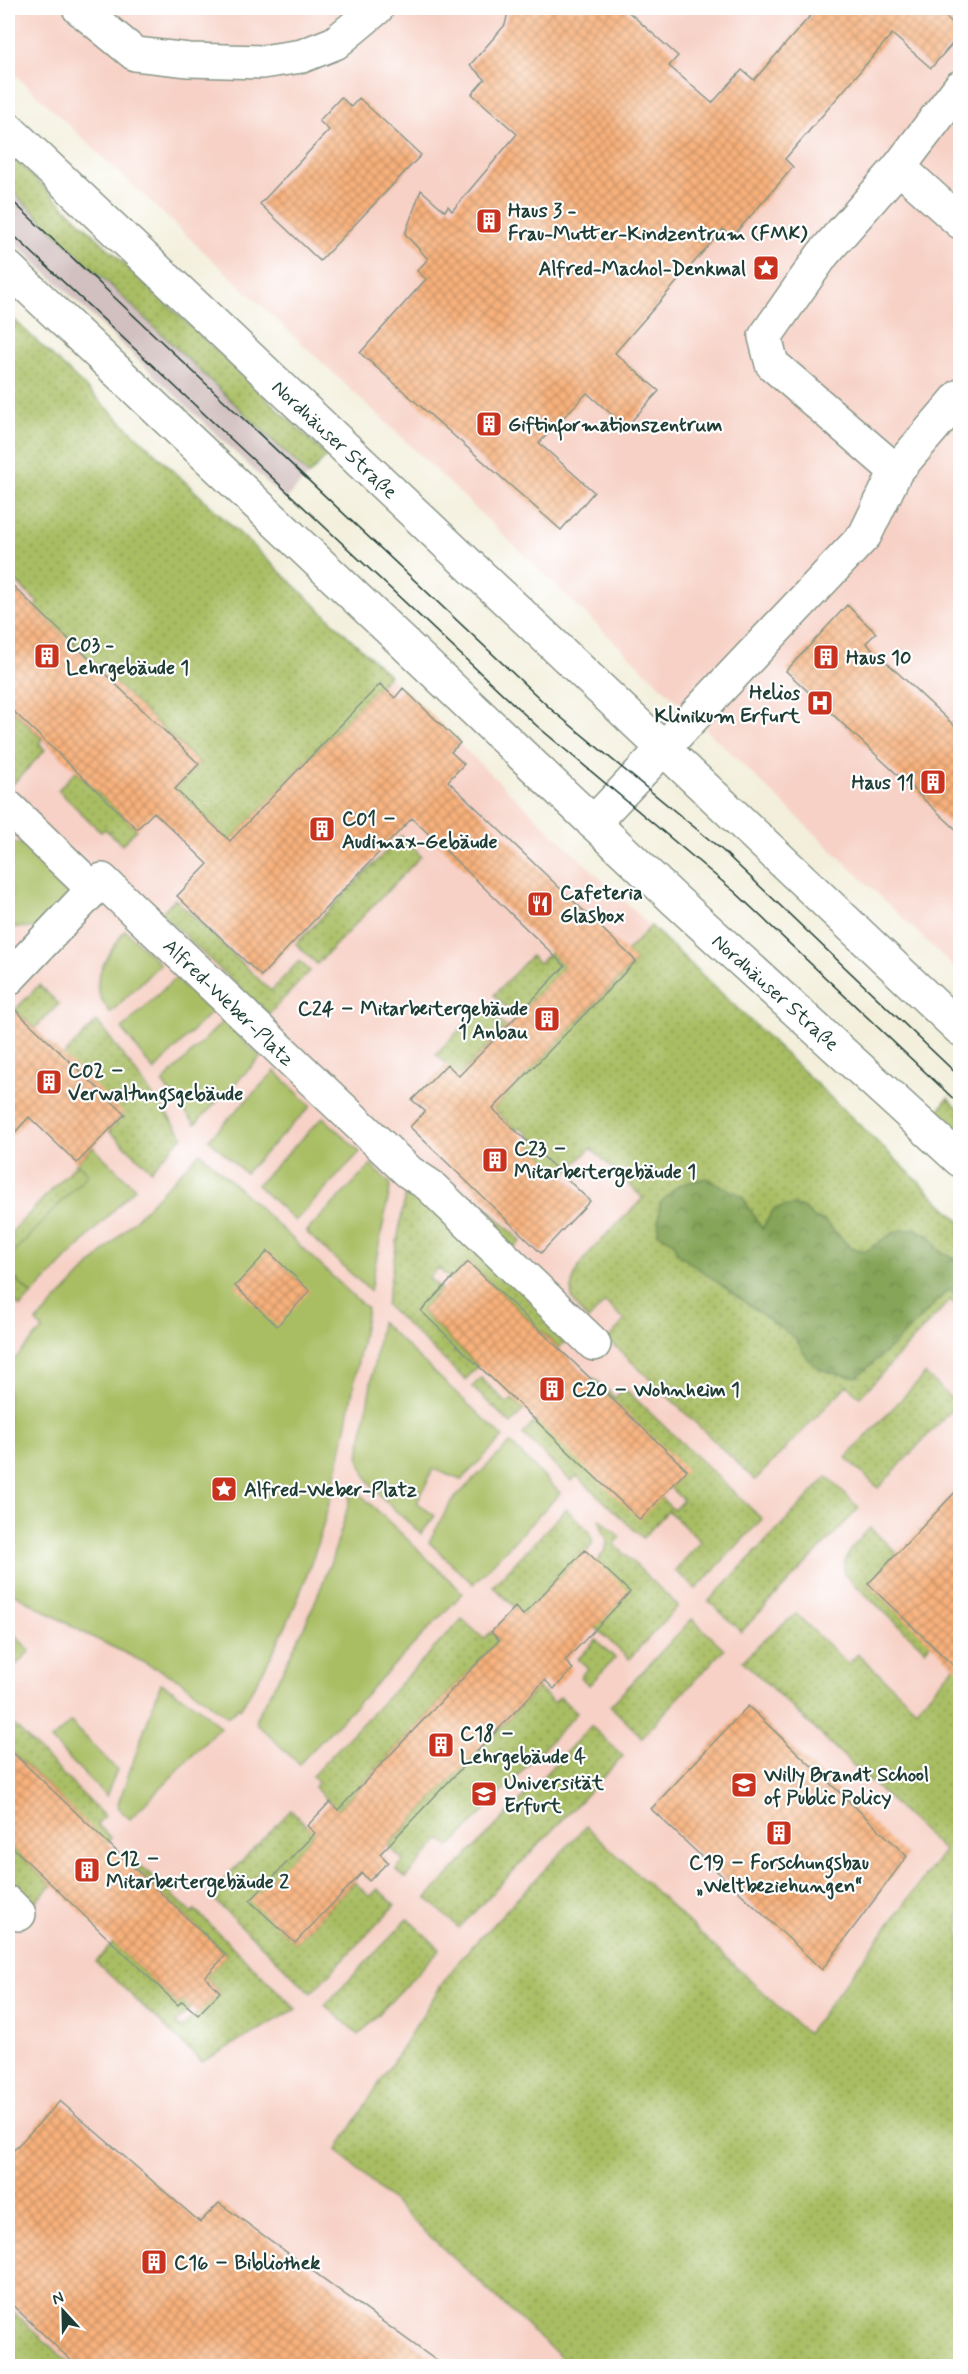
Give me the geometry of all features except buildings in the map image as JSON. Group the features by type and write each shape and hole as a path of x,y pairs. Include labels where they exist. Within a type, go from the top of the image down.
{"main road":[{"path":"79,8 135,54 189,60 262,62 302,56 334,43 377,8"},
{"path":"896,471 772,364 765,337 823,254 899,167 960,87"},
{"name":"Nordhäuser Straße","path":"8,129 674,737 960,1029"},
{"path":"899,167 960,222"},
{"name":"Nordhäuser Straße","path":"13,283 593,823 960,1160"},
{"path":"593,823 865,535 896,471 960,396"},
{"name":"Alfred-Weber-Platz","path":"8,807 98,884 409,1173 429,1185 594,1344"},
{"path":"8,979 98,884"}],"shaded area":[{"name":"Helios Klinikum Erfurt","path":"8,8 960,8 960,973 397,433 8,68"},
{"path":"8,187 309,475 285,500 8,236"},
{"name":"Universität Erfurt","path":"8,314 960,1221 960,2366 8,2366"}],"green space":[{"path":"8,153 327,456 309,475 8,187"},
{"path":"8,314 389,675 230,841 175,789 199,763 35,607 38,603 8,574"},
{"path":"8,706 42,739 39,743 45,750 8,789"},
{"path":"76,771 137,829 122,845 105,829 101,832 58,790"},
{"path":"401,836 421,856 317,964 296,944"},
{"path":"8,841 39,848 79,885 42,928 8,927"},
{"path":"175,899 271,991 299,961 310,971 268,1015 161,913"},
{"path":"651,926 960,1221 960,1307 950,1300 860,1397 847,1385 755,1480 608,1339 625,1320 605,1302 588,1320 573,1300 572,1284 586,1257 643,1198 591,1148 563,1176 530,1144 534,1140 521,1127 516,1130 493,1109 636,961 626,952"},
{"path":"125,930 160,964 110,1013 98,991 99,976 106,959"},
{"path":"551,952 565,966 516,1017 494,995 531,956 539,963"},
{"path":"175,978 211,1012 154,1071 122,1029"},
{"path":"39,985 59,1004 35,1028 15,1010"},
{"path":"483,1006 506,1027 459,1076 436,1054"},
{"path":"97,1021 183,1136 151,1170 109,1131 124,1114 63,1056"},
{"path":"223,1021 261,1057 195,1124 162,1083"},
{"path":"275,1071 311,1106 245,1173 209,1139"},
{"path":"948,1098 960,1110 960,1142 933,1117"},
{"path":"323,1117 360,1152 295,1221 257,1185"},
{"path":"93,1147 135,1188 32,1295 8,1272 8,1258 88,1174 77,1163"},
{"name":"Alfred-Weber-Platz","path":"200,1152 367,1309 338,1467 311,1565 292,1613 269,1661 240,1709 238,1707 228,1717 178,1679 86,1634 8,1590 8,1366 43,1329 36,1322"},
{"path":"77,1163 88,1174 8,1258 8,1236"},
{"path":"371,1165 391,1184 370,1291 306,1232"},
{"path":"706,1178 742,1196 762,1229 774,1209 793,1205 805,1209 814,1218 824,1221 851,1248 866,1251 896,1231 916,1229 930,1236 940,1251 960,1262 960,1295 948,1290 899,1340 857,1377 820,1368 808,1358 796,1339 677,1253 674,1242 658,1233 660,1203 679,1185"},
{"path":"413,1190 569,1338 559,1348 468,1262 451,1280 438,1268 429,1278 441,1289 421,1311 478,1366 465,1380 386,1305 405,1196"},
{"path":"478,1199 521,1241 513,1249 469,1209"},
{"path":"8,1272 32,1295 20,1307 8,1296"},
{"path":"381,1322 503,1437 461,1480 433,1469 417,1503 435,1516 421,1534 383,1499 367,1479 359,1456"},
{"path":"925,1374 957,1404 878,1488 846,1458"},
{"path":"481,1378 507,1403 513,1399 524,1409 511,1424 472,1387"},
{"path":"594,1378 615,1398 624,1388 762,1519 696,1589 675,1570 701,1542 668,1511 643,1538 577,1476 571,1481 523,1434 536,1421 661,1498 674,1510 683,1500 670,1488 686,1470 592,1380"},
{"path":"510,1443 560,1493 473,1584 429,1542 451,1502"},
{"path":"827,1477 859,1508 741,1632 709,1601"},
{"path":"357,1491 463,1593 299,1764 257,1724 256,1718 300,1637 334,1553 351,1494"},
{"path":"566,1509 588,1530 593,1542 587,1552 585,1550 523,1615 493,1586"},
{"path":"601,1519 620,1537 614,1544 678,1606 629,1659 596,1628 597,1561 606,1549 607,1540 599,1520"},
{"path":"870,1528 897,1553 868,1584 931,1643 925,1650 845,1575 844,1568 848,1555 855,1543"},
{"path":"796,1614 848,1664 858,1654 916,1709 955,1666 960,1671 960,2366 570,2366 337,2150 442,1984 463,1956 586,1826 807,2034 944,1851 743,1661 762,1641"},
{"path":"462,1619 484,1639 491,1632 499,1640 338,1810 314,1787 318,1782 312,1776"},
{"path":"692,1619 724,1649 642,1737 610,1706"},
{"path":"8,1628 30,1651 15,1666 8,1658"},
{"path":"596,1640 615,1658 589,1685 580,1677 588,1668 578,1659"},
{"path":"161,1683 197,1706 220,1727 130,1819 117,1807"},
{"path":"538,1688 554,1703 560,1697 577,1713 450,1847 441,1839 405,1878 396,1869 404,1861 388,1846"},
{"path":"8,1719 104,1816 97,1824 111,1838 107,1843 8,1748"},
{"path":"71,1722 117,1770 106,1796 51,1740"},
{"path":"591,1726 623,1756 459,1928 427,1898"},
{"path":"291,1810 315,1833 251,1901 295,1943 354,1882 370,1897 378,1889 395,1905 311,1993 209,1895"},
{"path":"8,1843 52,1885 34,1903 8,1879"},
{"path":"126,1852 192,1913 195,1910 296,2009 202,2062 96,1962 113,1943 178,2005 182,2001 191,2008 175,2023 181,2029 220,1992 205,1977 226,1955 122,1856"},
{"path":"408,1919 440,1949 359,2035 325,2005"},
{"path":"8,2307 72,2366 8,2366"}],"tram line":[{"path":"8,197 552,710 722,850 960,1077"},
{"path":"8,230 537,726 735,892 960,1105"}],"place":[{"name":"Haus 3 - Frau-Mutter-Kindzentrum (FMK)","path":"489,221"},
{"name":"Alfred-Machol-Denkmal","path":"766,268"},
{"name":"Giftinformationszentrum","path":"489,424"},
{"name":"C03 - Lehrgebäude 1","path":"47,656"},
{"name":"Haus 10","path":"826,657"},
{"name":"Helios Klinikum Erfurt","path":"820,703"},
{"name":"Haus 11","path":"933,782"},
{"name":"C01 – Audimax-Gebäude","path":"322,829"},
{"name":"Cafeteria Glasbox","path":"540,904"},
{"name":"C24 – Mitarbeitergebäude 1 Anbau","path":"547,1019"},
{"name":"C02 – Verwaltungsgebäude","path":"49,1082"},
{"name":"C23 – Mitarbeitergebäude 1","path":"495,1160"},
{"name":"C20 – Wohnheim 1","path":"552,1389"},
{"name":"Alfred-Weber-Platz","path":"224,1489"},
{"name":"C18 – Lehrgebäude 4","path":"441,1745"},
{"name":"Willy Brandt School of Public Policy","path":"744,1785"},
{"name":"Universität Erfurt","path":"484,1794"},
{"name":"C19 – Forschungsbau „Weltbeziehungen“","path":"779,1833"},
{"name":"C12 – Mitarbeitergebäude 2","path":"87,1870"},
{"name":"C16 – Bibliothek","path":"154,2262"}]}
